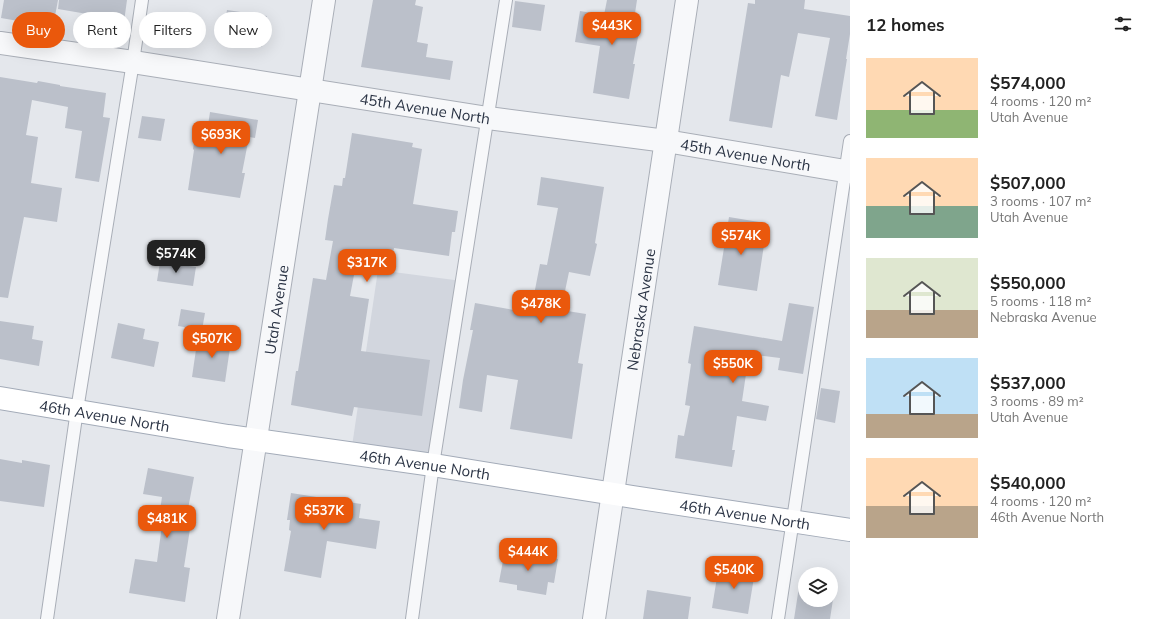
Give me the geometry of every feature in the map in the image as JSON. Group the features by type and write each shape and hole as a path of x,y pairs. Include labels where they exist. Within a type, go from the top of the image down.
{"main road":[{"name":"46th Avenue North","path":"0,398 850,530"}],"street":[{"name":"Utah Avenue","path":"228,619 324,0"},
{"name":"Nebraska Avenue","path":"594,619 687,0"},
{"name":"45th Avenue North","path":"0,43 133,62 488,118 666,141 848,172"}],"lane":[{"path":"47,619 77,410 142,0"},
{"path":"412,619 433,465 506,0"},
{"path":"778,619 848,172 850,141"}],"shaded area":[{"path":"378,270 462,281 433,465 351,453"}],"building":[{"path":"4,0 58,0 56,12 12,12 12,20 1,18"},
{"path":"59,0 127,0 125,12 76,12 58,9"},
{"path":"373,0 416,0 415,5 423,7 417,42 428,44 426,57 453,61 450,80 361,67"},
{"path":"607,0 637,0 634,20 641,21 633,64 635,64 629,99 593,93 600,46 575,42 580,11 604,15"},
{"path":"755,0 805,0 804,9 850,16 850,34 847,59 837,120 815,116 830,38 798,33 789,77 781,75 772,128 729,121 748,3 755,4"},
{"path":"515,1 545,5 541,31 512,27"},
{"path":"227,10 240,12 227,12"},
{"path":"0,77 37,83 38,81 106,93 103,117 110,118 99,182 75,178 82,131 65,128 68,107 32,100 26,135 38,137 31,183 62,188 57,222 24,217 8,298 0,297"},
{"path":"210,112 258,120 255,138 249,137 242,173 245,173 240,198 188,190 196,130 207,132"},
{"path":"142,116 165,119 161,141 138,138"},
{"path":"352,133 413,143 412,147 422,149 413,204 458,211 455,232 452,232 449,256 394,248 391,265 357,259 350,296 369,299 361,351 430,360 422,416 354,407 352,416 291,405 313,278 326,280 333,241 325,240 334,185 342,186 343,178 345,178"},
{"path":"541,177 604,187 595,243 597,244 590,276 569,272 561,310 586,314 578,363 583,364 572,439 510,429 518,380 487,375 482,412 459,408 473,330 470,330 475,303 525,312 526,304 532,305 540,264 547,265 558,208 537,205"},
{"path":"729,217 759,222 755,244 764,245 757,291 718,285"},
{"path":"160,262 196,267 193,286 157,281"},
{"path":"789,303 814,307 803,374 778,370 780,358 749,354 742,401 769,406 766,421 737,416 732,450 735,450 732,467 675,458 678,435 684,436 690,406 685,405 691,364 688,363 694,326 782,341"},
{"path":"181,309 205,313 202,330 178,326"},
{"path":"0,321 34,326 32,339 43,341 39,366 0,359"},
{"path":"118,323 145,329 143,339 159,342 154,367 111,358"},
{"path":"198,336 231,341 225,382 192,377"},
{"path":"821,388 840,391 835,423 816,419"},
{"path":"0,459 22,463 22,460 50,465 44,507 0,501"},
{"path":"148,468 194,477 188,509 193,510 184,567 190,568 185,602 129,593 135,559 157,562 163,518 159,517 162,497 143,494"},
{"path":"291,493 361,504 359,518 380,521 376,549 327,541 321,578 284,571 291,531 289,530 290,520 287,520"},
{"path":"505,550 558,559 554,583 548,582 546,595 517,590 517,585 499,582"},
{"path":"719,565 755,571 748,614 712,608"},
{"path":"647,590 691,597 688,619 643,619"},
{"path":"798,593 798,607 832,607 830,619 794,619"}]}
